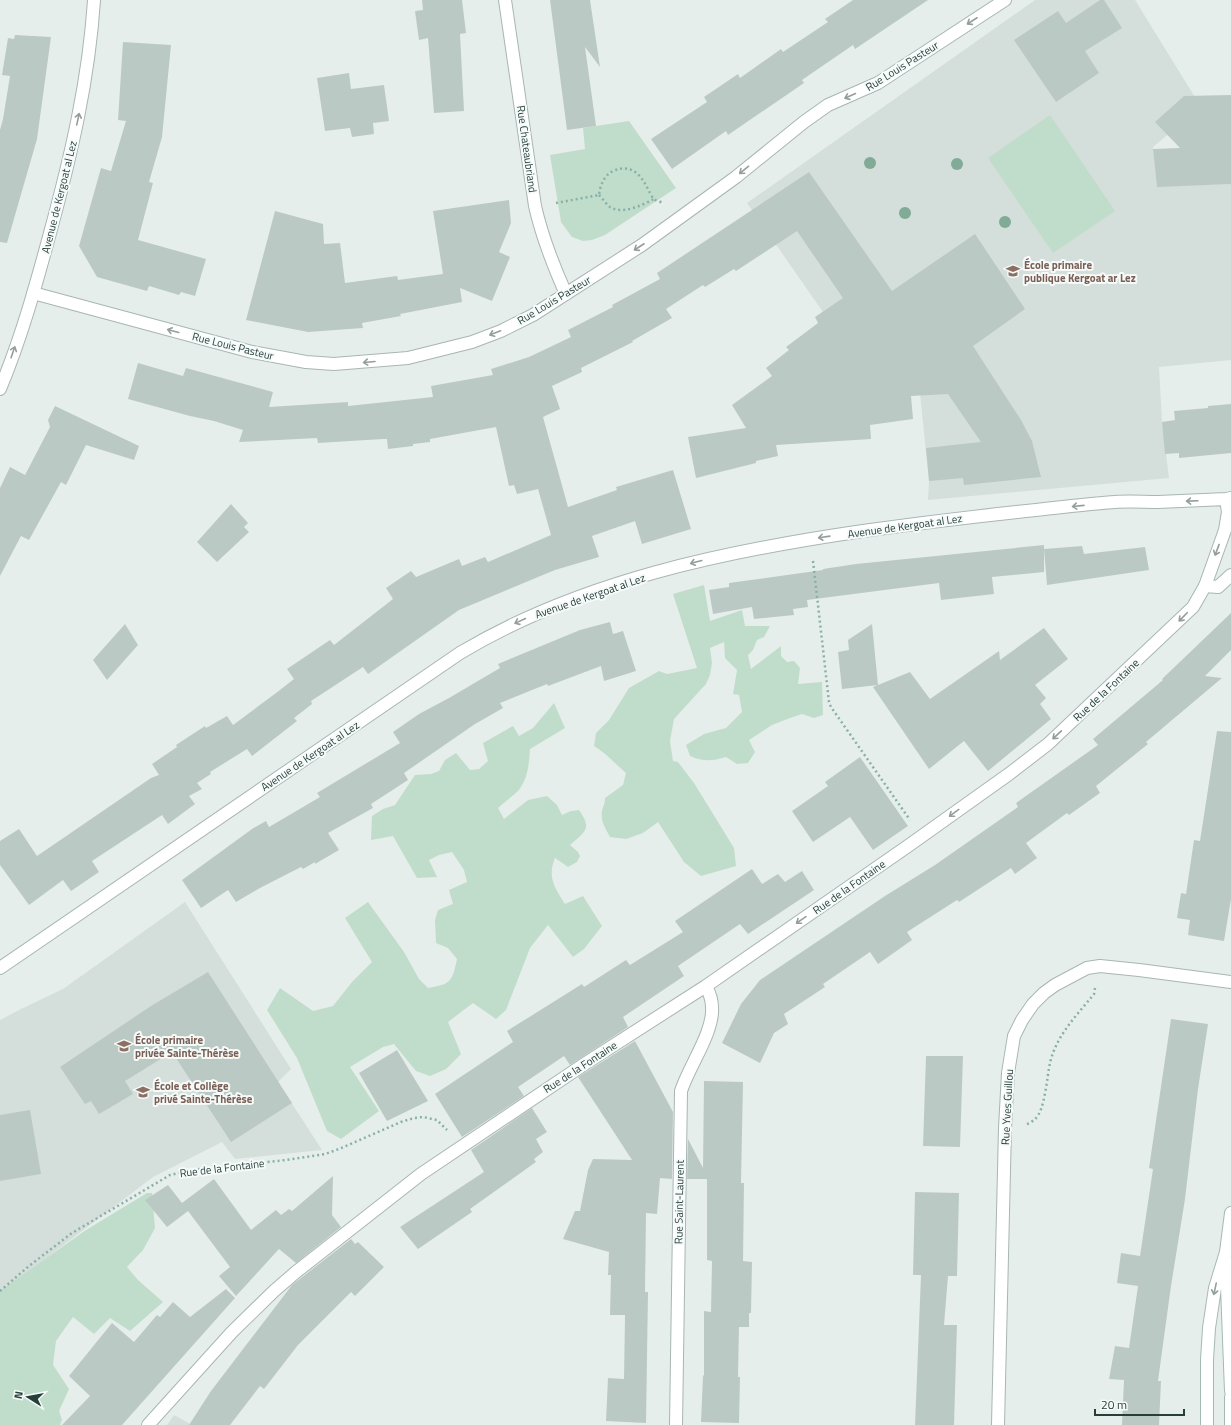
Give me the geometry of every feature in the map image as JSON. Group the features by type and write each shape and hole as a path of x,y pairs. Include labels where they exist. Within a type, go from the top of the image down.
{"street":[{"name":"Avenue de Kergoat al Lez","path":"0,389 33,293 61,193 80,110 91,40 94,0"},
{"name":"Rue Chateaubriand","path":"505,0 535,206 545,246 566,294"},
{"name":"Rue Louis Pasteur","path":"33,293 252,352 306,362 334,364 408,358 472,342 501,331 533,315 642,246 736,177 804,122 828,105 878,83 1005,0"},
{"name":"Avenue de Kergoat al Lez","path":"0,968 431,672 480,641 542,611 589,593 713,558 811,539 929,522 1117,502 1228,499"},
{"name":"Rue de la Fontaine","path":"148,1425 232,1332 274,1291 415,1179 460,1147 586,1063 706,986 922,836 1009,774 1048,744 1178,623 1193,607 1205,586 1225,530 1228,512 1228,499"},
{"path":"1205,586 1218,587 1231,575"},
{"name":"Rue Yves Guillou","path":"998,1425 1005,1128 1010,1053 1014,1036 1022,1020 1033,1004 1044,993 1055,985 1087,968 1100,966 1153,971 1231,982"},
{"name":"Rue Saint-Laurent","path":"676,1425 681,1091 686,1075 706,1034 711,1019 712,1007 710,995 706,986"},
{"path":"1207,1425 1207,1360 1209,1328 1215,1288 1226,1252 1231,1213"},
{"path":"1226,1252 1231,1391"},
{"path":"1231,1397 1231,1425"}],"path":[{"path":"599,195 600,188 610,173 620,168 632,170 641,176 654,198 684,216"},
{"path":"535,206 599,195"},
{"path":"599,195 610,207 617,209 632,209 654,198"},
{"path":"811,539 829,702 831,707 922,836"},
{"path":"1005,1128 1025,1126 1036,1119 1048,1082 1050,1063 1055,1046 1064,1032 1094,994 1100,966"},
{"name":"Rue de la Fontaine","path":"0,1291 29,1266 72,1233 170,1175 191,1170 286,1160 325,1154 401,1122 423,1117 437,1120 446,1128 460,1147"}],"shaded area":[{"name":"École primaire publique Kergoat ar Lez","path":"1035,0 1135,0 1201,107 1153,147 1157,186 1231,184 1231,360 1159,367 1162,422 1169,478 928,500 929,481 916,354 823,312 747,203"},
{"name":"École et Collège privé Sainte-Thérèse","path":"185,902 291,1069 278,1082 322,1150 235,1159 222,1142 153,1177 36,1266 0,1299 0,1020 63,989"},
{"path":"174,1415 192,1425 167,1425"}],"green space":[{"path":"1050,115 1115,211 1053,253 988,158"},
{"path":"629,121 676,188 605,235 592,240 583,241 572,237 561,222 550,155 585,149 583,128"},
{"path":"704,585 710,621 742,610 745,626 770,626 764,637 757,640 753,650 748,655 751,669 781,646 781,656 787,662 794,661 800,668 798,684 822,682 823,715 814,718 802,714 772,725 749,740 755,752 748,763 737,764 726,757 708,760 690,756 686,745 704,734 726,728 742,712 739,695 733,694 737,670 725,658 724,642 710,648 712,663 710,675 706,684 674,719 670,741 673,761 678,762 694,783 734,848 736,866 701,876 684,862 658,822 643,833 626,839 610,837 602,818 605,798 623,785 626,773 594,746 596,733 609,720 629,688 659,671 667,674 697,668 673,594"},
{"path":"554,703 565,728 530,749 524,781 518,791 498,808 504,819 528,800 547,796 557,805 562,815 571,811 579,810 583,816 586,826 583,833 570,845 578,852 580,856 577,862 568,867 555,858 552,877 555,887 565,904 583,896 602,926 584,949 573,957 548,925 530,948 506,1010 496,1019 473,1003 448,1022 461,1054 446,1069 430,1076 416,1071 394,1044 383,1047 350,1067 379,1111 341,1139 327,1131 297,1058 267,1010 280,988 313,1011 333,1006 352,982 372,962 345,918 368,902 404,952 419,979 428,988 442,985 449,981 454,973 457,959 448,948 436,943 435,920 438,910 453,904 449,890 467,882 464,870 452,852 439,855 429,860 437,877 417,878 393,836 371,840 372,816 383,809 395,805 415,775 431,774 439,771 445,760 456,753 470,770 479,769 488,761 483,743 513,726 519,736 533,728"},
{"path":"147,1193 152,1193 155,1228 143,1250 127,1267 138,1280 163,1302 130,1331 110,1318 94,1334 73,1317 56,1341 53,1365 69,1389 59,1411 62,1420 60,1425 0,1425 0,1291 86,1230"}],"building":[{"path":"422,0 462,0 466,33 460,34 464,111 434,113 428,38 419,40 415,11 423,10"},
{"path":"550,0 590,0 600,67 585,47 596,126 567,130"},
{"path":"853,0 928,0 855,49 853,45 802,80 804,83 728,135 726,131 672,169 651,139 707,102 704,97 738,74 740,78 781,49 783,52 828,22 825,19"},
{"path":"1100,0 1104,0 1122,28 1085,51 1099,73 1056,102 1014,40 1058,11 1066,23"},
{"path":"15,35 51,37 37,139 7,243 0,242 0,130 10,76 2,75 8,38 14,39"},
{"path":"123,42 171,45 162,137 149,182 153,183 138,240 206,259 195,296 181,292 179,295 149,286 147,291 97,277 79,246 101,168 111,171 126,121 118,120"},
{"path":"349,73 351,89 384,85 389,121 373,123 374,134 352,137 350,128 325,131 317,78"},
{"path":"1231,95 1231,184 1157,187 1153,149 1180,148 1155,122 1184,96"},
{"path":"809,172 892,291 975,234 1025,309 973,346 1021,420 1032,441 1041,477 964,485 963,478 929,481 926,448 981,442 948,394 911,396 913,419 870,425 871,439 776,445 778,456 696,478 688,437 746,428 732,405 772,376 766,368 789,350 786,347 818,323 815,317 843,298 797,231 736,271 734,269 705,287 703,285 666,309 672,318 632,341 633,342 581,368 582,372 552,386 560,409 543,417 568,507 617,490 616,487 673,470 691,529 642,544 635,521 592,536 599,557 555,570 459,610 368,674 363,667 311,701 312,704 294,718 297,721 252,756 247,749 210,772 211,774 197,783 202,789 189,796 195,804 168,824 162,815 92,861 99,872 71,891 63,880 29,905 0,865 0,841 19,829 37,856 151,778 159,775 152,764 177,747 176,745 205,726 206,728 227,716 233,725 276,693 294,679 287,669 330,640 334,645 393,599 386,588 411,571 416,577 459,559 462,566 485,557 488,562 551,535 538,489 517,494 514,485 509,486 496,427 430,439 430,442 413,444 413,446 388,449 387,439 318,443 317,438 239,442 243,430 128,399 138,363 183,376 186,368 273,392 269,407 348,402 348,406 433,397 431,386 493,375 491,369 529,357 571,337 568,330 613,307 612,305 660,279 657,273"},
{"path":"509,200 511,223 499,252 510,257 492,301 460,288 462,302 362,323 363,328 308,332 246,320 275,211 323,224 324,244 340,243 345,283 397,276 398,280 443,274 433,211"},
{"path":"1231,404 1231,453 1179,458 1179,453 1165,454 1162,422 1175,420 1174,411"},
{"path":"55,406 139,446 134,460 86,445 66,485 61,482 29,540 21,536 0,576 0,488 10,467 25,475 50,427 48,420"},
{"path":"231,504 248,523 244,527 249,532 217,562 197,542"},
{"path":"1044,545 1044,572 992,577 994,594 941,600 939,583 807,600 808,607 793,609 794,615 754,619 752,607 713,614 709,590 729,587 729,583 856,564"},
{"path":"1082,546 1084,554 1145,547 1149,570 1047,585 1044,549"},
{"path":"1231,613 1231,650 1205,676 1222,678 1146,742 1148,744 1096,786 1100,793 1069,815 1067,813 1026,843 1037,858 1015,874 1011,868 959,902 957,900 907,932 912,940 878,964 870,952 823,984 825,987 784,1014 788,1024 774,1033 760,1063 722,1043 741,1004 760,980 885,896 935,865 1018,807 1016,803 1098,745 1093,739 1163,680 1162,679"},
{"path":"610,622 613,634 623,631 636,671 604,681 601,666 548,686 547,684 500,703 503,708 475,724 404,773 408,780 371,804 373,808 328,833 339,850 315,864 315,862 303,869 301,867 236,902 228,890 201,908 182,880 252,829 266,821 269,827 320,797 317,793 400,743 393,732 419,714 500,668 498,664 580,630"},
{"path":"125,624 138,645 107,680 93,660"},
{"path":"872,624 878,685 842,689 838,652 849,650 848,640"},
{"path":"1044,628 1068,659 1035,685 1046,698 1040,704 1051,719 988,771 964,741 929,769 873,687 910,672 930,699 999,651 1000,660"},
{"path":"1217,731 1231,732 1231,899 1224,941 1188,935 1190,920 1177,918 1181,893 1186,894 1194,840 1200,841"},
{"path":"860,757 908,826 873,850 850,817 813,842 792,811 828,786 825,782"},
{"path":"752,869 762,884 778,874 785,882 802,871 814,890 748,934 740,924 678,966 684,976 623,1017 628,1027 570,1065 564,1056 518,1087 524,1096 462,1137 435,1094 513,1042 507,1031 582,984 584,987 626,960 630,965 683,932 675,921"},
{"path":"208,972 292,1103 231,1142 172,1052 125,1081 133,1094 99,1114 91,1101 85,1104 60,1067 151,1006"},
{"path":"1171,1019 1208,1024 1198,1089 1185,1199 1158,1381 1161,1381 1159,1425 1122,1425 1124,1380 1109,1379 1115,1346 1129,1348 1138,1286 1117,1283 1121,1253 1140,1256 1153,1169 1149,1168"},
{"path":"635,1041 673,1112 672,1179 660,1178 657,1214 646,1213 645,1292 648,1292 646,1423 606,1421 608,1378 624,1379 625,1315 610,1315 611,1275 608,1275 609,1252 563,1239 575,1211 580,1211 588,1170 593,1159 632,1160 578,1077"},
{"path":"397,1050 428,1101 387,1121 359,1073"},
{"path":"926,1056 963,1056 960,1147 923,1146"},
{"path":"704,1081 743,1082 741,1183 744,1183 743,1261 752,1262 751,1313 749,1313 749,1327 739,1327 739,1423 701,1422 703,1375 704,1376 704,1311 711,1312 712,1261 707,1260 707,1179 687,1179 688,1139 703,1168"},
{"path":"532,1108 547,1132 536,1139 543,1152 534,1159 536,1162 470,1209 472,1212 418,1249 400,1227 484,1172 471,1150"},
{"path":"30,1110 41,1174 0,1181 0,1115"},
{"path":"333,1176 332,1215 341,1227 296,1263 279,1249 236,1296 219,1276 230,1267 188,1211 167,1227 145,1200 168,1185 182,1203 214,1179 251,1230 276,1210 281,1215 289,1209 292,1211"},
{"path":"915,1192 959,1193 957,1276 948,1276 944,1325 957,1325 954,1425 915,1425 921,1275 913,1275"},
{"path":"351,1239 355,1244 358,1242 384,1267 355,1296 351,1292 298,1345 264,1389 260,1386 230,1425 189,1425 211,1391 292,1285"},
{"path":"226,1289 235,1298 122,1425 62,1425 90,1396 69,1376 112,1323 134,1342 157,1315 160,1317 173,1302 190,1317"}],"place":[{"name":"École primaire publique Kergoat ar Lez","path":"1013,271"},
{"name":"École primaire privée Sainte-Thérèse","path":"124,1046"},
{"name":"École et Collège privé Sainte-Thérèse","path":"143,1092"}]}
